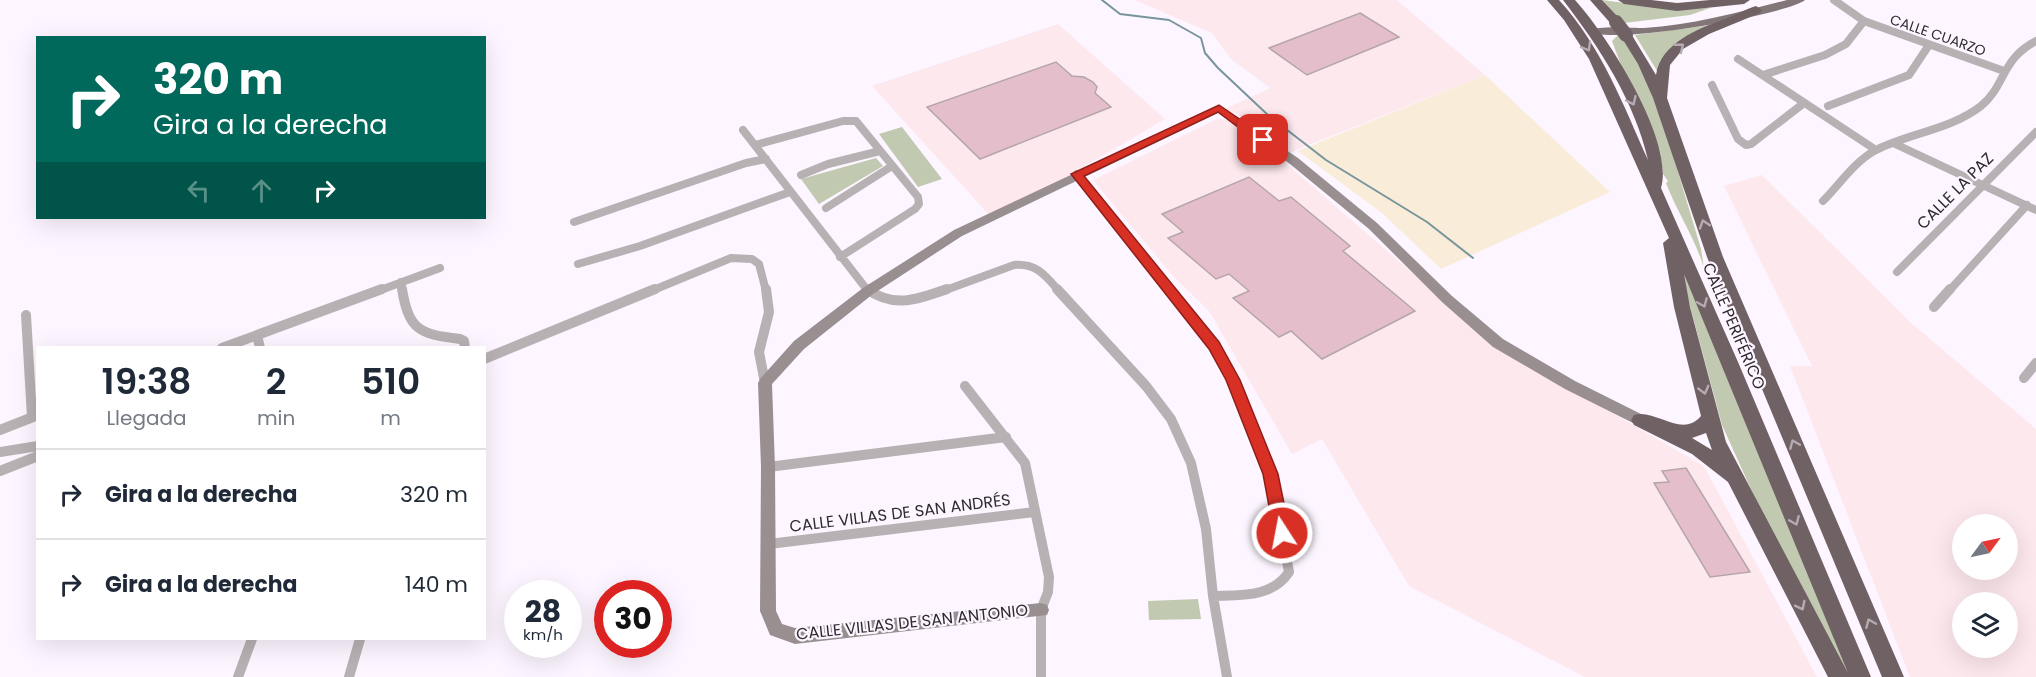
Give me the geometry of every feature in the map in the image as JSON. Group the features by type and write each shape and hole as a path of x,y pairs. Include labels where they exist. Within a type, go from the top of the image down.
{"highway":[{"name":"CALLE PERIFÉRICO","path":"1553,0 1571,21 1590,51 1664,210 1860,677"},
{"path":"1569,0 1595,31 1615,66 1648,136 1656,160 1655,191"},
{"name":"CALLE PERIFÉRICO","path":"1596,0 1626,35 1644,64 1660,98 1715,257 1893,677"},
{"path":"1624,0 1677,7 1744,0"},
{"path":"1660,98 1665,64 1675,50 1753,5"},
{"path":"1664,210 1682,307 1718,442 1839,677"},
{"path":"1640,420 1687,432 1701,429 1711,417"},
{"path":"1640,420 1698,449 1739,484"}],"main road":[{"path":"1595,31 1613,33 1648,30 1753,5 1800,0"}],"street":[{"name":"CALLE CUARZO","path":"1834,0 1864,21 2004,71"},
{"path":"1763,75 1825,55 1846,44 1864,21"},
{"path":"1823,201 1865,158 1876,150 1963,117 1980,107 1994,92 2004,71 2026,46 2036,41"},
{"path":"1828,106 1909,75 1929,45"},
{"path":"1738,59 1876,150"},
{"path":"1712,85 1738,139 1746,145 1751,144 1804,103"},
{"path":"765,382 799,345 868,291 958,233 1077,174 1219,108 1294,161 1373,226 1447,298 1498,343 1570,385 1640,420"},
{"path":"755,146 790,135 853,121 861,125 918,197 919,204 840,257"},
{"path":"743,130 868,291 891,300 914,301 1014,265 1026,264 1039,269 1146,386 1171,419 1191,463 1206,529 1213,596 1227,677"},
{"name":"CALLE LA PAZ","path":"1897,272 2036,132"},
{"path":"1893,143 2036,210"},
{"path":"801,175 828,164 880,151"},
{"path":"574,222 766,159"},
{"path":"826,208 892,166"},
{"path":"1077,174 1214,346 1233,380 1270,474 1289,572 1285,581 1272,590 1213,596"},
{"path":"578,264 640,246 790,192"},
{"path":"605,212 624,197"},
{"path":"1934,307 2026,205"},
{"path":"486,357 732,258 741,257 752,259 759,264 765,285 769,312 759,352 765,382"},
{"path":"227,346 440,268"},
{"path":"401,282 405,309 416,330 428,335 459,339 464,341 465,346"},
{"path":"0,430 35,416 26,315"},
{"path":"257,335 260,346"},
{"path":"2024,378 2036,363"},
{"name":"CALLE VILLAS DE SAN ANTONIO","path":"765,382 768,466 768,611 776,630 795,636 1041,610"},
{"path":"965,386 1024,463 1049,577 1048,592 1041,610 1041,677"},
{"path":"768,466 1006,437"},
{"path":"0,452 36,446"},
{"path":"0,471 36,457"},
{"name":"CALLE VILLAS DE SAN ANDRÉS","path":"769,544 1034,513"},
{"path":"238,677 252,640"},
{"path":"350,677 360,640"}],"shaded area":[{"path":"1135,0 1397,0 1485,75 1286,154 1239,115 1221,111 1270,88 1231,59 1212,33"},
{"path":"1058,24 1165,119 1041,192 991,217 872,86"},
{"path":"1485,75 1610,192 1441,269 1382,213 1298,151"},
{"path":"1217,119 1231,120 1251,133 1497,346 1704,466 1817,677 1585,677 1409,586 1322,439 1292,454 1209,311 1174,277 1093,180"},
{"path":"1762,175 1910,322 2036,429 2036,677 1910,677 1790,366 1812,366 1724,186"}],"green space":[{"path":"1602,0 1669,9 1710,8 1690,15 1624,23"},
{"path":"1711,25 1684,37 1670,48 1661,63 1659,74 1635,35"},
{"path":"1617,36 1621,37 1641,66 1667,135 1701,249 1704,268 1666,183 1668,181 1663,174 1660,151 1612,41"},
{"path":"902,127 942,179 918,187 879,134"},
{"path":"876,158 883,166 819,204 801,179"},
{"path":"1682,265 1852,677 1847,677 1760,509 1722,425 1683,280"},
{"path":"1198,599 1201,619 1149,620 1148,601"}],"building":[{"path":"1360,13 1399,37 1307,75 1269,48"},
{"path":"1056,62 1072,76 1084,77 1093,82 1097,87 1095,93 1111,107 980,159 927,107"},
{"path":"1249,177 1279,201 1291,197 1350,246 1343,251 1415,311 1322,359 1291,331 1279,337 1233,298 1249,291 1229,274 1216,279 1168,238 1183,232 1162,214"},
{"path":"1686,468 1750,572 1710,577 1654,483 1669,482 1662,471"}],"waterway":[{"path":"1102,0 1120,14 1169,20 1201,38 1205,53 1218,68 1269,116 1326,160 1427,222 1473,258"}],"route":[{"path":"1263,140 1219,108 1077,174 1214,346 1233,380 1270,474 1282,533"}]}
